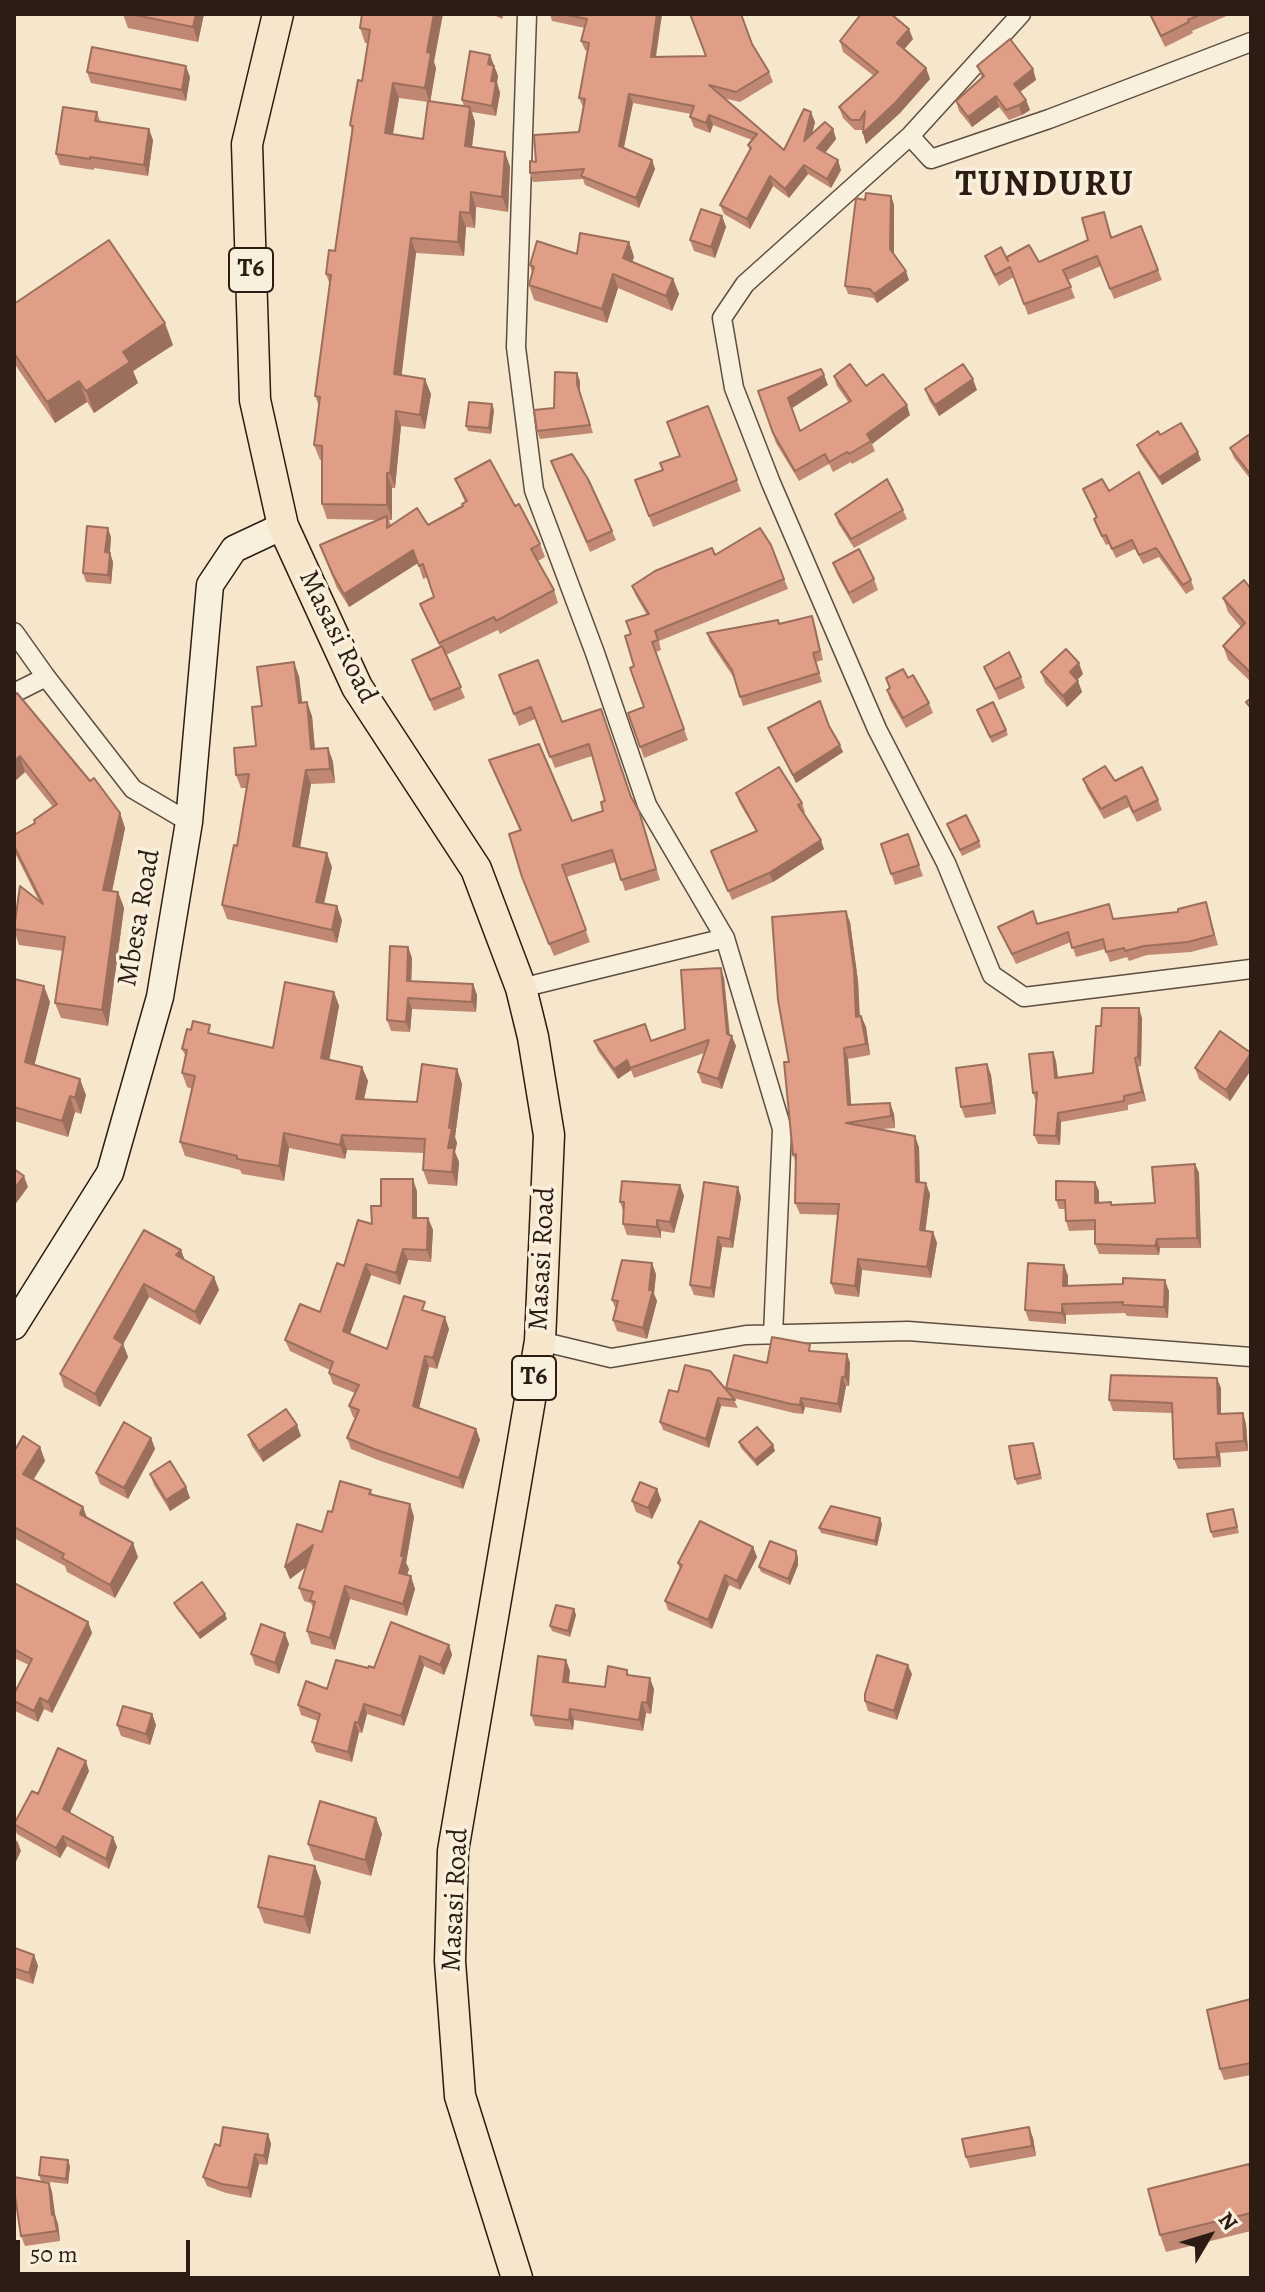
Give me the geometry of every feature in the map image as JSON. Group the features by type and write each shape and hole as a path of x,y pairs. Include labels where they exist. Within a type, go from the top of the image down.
{"highway":[{"name":"T6","path":"278,14 247,144 255,400 283,526"},
{"name":"Masasi Road","path":"283,526 357,687 476,869 521,988 533,1037 549,1135 540,1341 453,1851 450,1961 460,2096 517,2278"}],"main road":[{"name":"Mbesa Road","path":"14,1326 110,1173 160,997 189,822 210,585 234,549 283,526"}],"street":[{"path":"527,14 516,347 534,490 647,805 725,938 782,1129 773,1335"},
{"path":"1021,14 910,136 745,284 722,318 734,388 771,483 877,729 946,863 992,975 1024,997 1251,969"},
{"path":"910,136 931,159 1049,119 1251,42"},
{"path":"14,632 133,789 189,822"},
{"path":"14,693 46,677"},
{"path":"521,988 725,938"},
{"path":"540,1341 611,1358 746,1335 908,1331 1251,1357"}],"building":[{"path":"130,14 196,14 193,27"},
{"path":"362,14 434,14 425,88 393,83 385,133 423,139 428,101 470,107 465,146 505,152 502,197 471,192 470,213 460,212 458,242 411,238 394,374 425,379 420,415 396,411 390,473 387,473 387,505 322,504 322,446 314,445 320,397 315,396 331,275 326,274 329,250 335,251 353,126 350,125 358,80 362,81 370,30 360,28"},
{"path":"562,14 657,14 651,57 706,56 690,14 741,14 752,44 769,72 736,92 709,85 784,150 804,109 811,112 804,141 825,122 833,129 817,148 838,160 827,179 804,165 785,189 770,176 747,219 720,205 751,148 748,145 757,134 709,115 706,123 690,117 694,106 629,94 619,146 652,160 636,198 581,176 584,169 530,173 530,161 536,162 534,135 579,132 585,99 579,98 589,43 581,41 587,19"},
{"path":"861,14 891,14 909,29 897,43 926,68 863,133 865,111 860,120 851,120 839,107 878,72 840,41"},
{"path":"1150,14 1201,14 1161,36"},
{"path":"1010,39 1033,69 1014,84 1026,100 1006,110 996,96 968,117 956,101 984,76 977,66"},
{"path":"92,47 186,66 182,90 87,72"},
{"path":"470,51 490,55 488,64 494,66 491,81 496,82 492,106 462,100"},
{"path":"63,107 97,112 95,121 149,129 144,165 56,154"},
{"path":"866,193 891,196 890,249 906,271 874,294 870,289 845,286 856,198 865,200"},
{"path":"701,209 722,216 711,247 690,240"},
{"path":"1104,212 1111,238 1141,226 1158,270 1110,289 1097,256 1063,270 1071,287 1024,304 1010,267 995,275 985,256 1001,247 1008,261 1007,257 1029,245 1039,262 1088,240 1082,218"},
{"path":"580,233 629,242 623,258 673,279 666,296 613,274 602,309 529,285 534,267 530,265 537,241 577,254"},
{"path":"109,240 165,323 123,352 130,362 86,391 79,381 47,402 14,353 14,304"},
{"path":"850,364 866,386 883,374 907,405 867,434 871,441 849,454 847,452 829,462 825,454 795,471 773,433 758,391 821,369 824,375 788,398 800,431 851,401 834,376"},
{"path":"963,364 973,379 935,405 925,389"},
{"path":"555,372 577,373 577,384 590,425 537,431 534,410 554,408"},
{"path":"469,402 492,404 489,428 466,426"},
{"path":"708,406 737,480 649,516 635,480 663,470 660,463 680,456 667,422"},
{"path":"1181,423 1198,452 1159,477 1137,445 1158,431 1160,435"},
{"path":"1251,434 1251,475 1230,448"},
{"path":"572,454 588,479 612,531 587,542 551,461"},
{"path":"490,460 515,506 519,504 540,544 531,549 554,590 496,621 494,617 439,643 420,604 434,597 423,564 419,566 413,550 344,594 320,545 387,516 387,528 417,508 428,525 467,501 455,479"},
{"path":"1139,472 1191,580 1183,585 1156,548 1139,555 1132,540 1112,549 1094,519 1097,517 1083,489 1102,479 1109,491"},
{"path":"887,479 903,510 851,539 835,514"},
{"path":"87,526 108,528 105,552 110,553 108,575 83,573"},
{"path":"760,528 771,545 784,579 655,631 658,640 652,642 684,729 640,747 628,713 644,707 630,668 634,666 625,636 631,634 626,621 649,614 632,586 655,571 712,548 715,555"},
{"path":"859,549 874,579 849,593 833,563"},
{"path":"1244,580 1251,589 1249,671 1223,646 1245,623 1223,598"},
{"path":"812,616 820,651 813,653 819,673 740,697 732,670 707,633 778,620 779,624"},
{"path":"442,646 461,687 430,700 412,660"},
{"path":"1066,649 1079,663 1070,672 1078,681 1063,696 1041,672"},
{"path":"1009,652 1021,677 995,689 984,667"},
{"path":"538,660 562,722 601,709 631,797 639,811 656,869 621,880 612,850 562,865 586,930 549,944 522,877 509,834 521,830 489,760 539,744 572,821 603,811 601,802 605,801 589,744 550,757 531,707 514,714 499,675"},
{"path":"294,662 299,703 307,702 311,749 328,748 330,769 306,770 293,846 327,853 316,902 337,906 332,930 222,905 234,845 237,846 249,774 236,775 234,748 256,746 252,707 262,706 257,667"},
{"path":"903,669 908,678 913,675 929,703 903,718 887,690 890,688 886,678"},
{"path":"17,693 90,781 94,778 120,813 103,890 118,892 102,1010 55,1003 65,937 14,929 20,886 43,904 14,846 14,835 35,823 34,820 57,804 20,756 14,761 14,696"},
{"path":"820,701 840,745 793,775 768,728"},
{"path":"993,702 1006,730 990,737 977,710"},
{"path":"1105,766 1115,781 1142,767 1158,800 1133,812 1126,796 1101,809 1083,779"},
{"path":"779,767 802,803 798,805 821,840 769,873 728,891 711,851 757,831 736,793"},
{"path":"966,815 979,841 960,850 947,824"},
{"path":"908,834 919,865 891,874 881,844"},
{"path":"1206,902 1214,935 1125,951 1124,948 1106,952 1103,939 1072,948 1068,932 1012,954 998,927 1033,911 1037,924 1109,904 1113,919 1178,912 1178,909"},
{"path":"846,911 854,970 856,1017 861,1016 866,1044 844,1048 848,1105 890,1103 891,1116 846,1123 915,1136 916,1182 926,1183 920,1230 933,1232 927,1267 858,1259 855,1286 831,1283 839,1204 795,1203 796,1154 793,1155 784,1062 789,1062 778,1000 772,917"},
{"path":"390,946 408,947 407,981 473,984 472,1002 408,998 406,1022 387,1020"},
{"path":"721,968 727,1034 732,1036 718,1079 698,1072 709,1040 630,1068 627,1060 614,1069 594,1041 645,1024 651,1041 685,1029 681,970"},
{"path":"14,979 44,986 25,1062 80,1079 75,1098 70,1096 62,1121 14,1107"},
{"path":"285,982 334,992 321,1058 362,1067 356,1099 417,1102 422,1064 457,1069 448,1148 454,1148 452,1172 423,1170 425,1139 342,1135 340,1145 284,1133 279,1166 237,1159 237,1156 180,1142 195,1076 182,1073 187,1050 182,1049 187,1029 191,1030 193,1021 210,1025 208,1033 273,1048"},
{"path":"1102,1008 1139,1008 1138,1057 1135,1058 1142,1092 1124,1096 1124,1101 1058,1113 1056,1136 1034,1135 1037,1092 1033,1093 1029,1054 1053,1052 1055,1078 1093,1073 1096,1026 1101,1026"},
{"path":"1220,1031 1251,1053 1226,1090 1195,1068"},
{"path":"987,1064 992,1103 961,1107 956,1068"},
{"path":"1195,1164 1197,1238 1157,1239 1155,1246 1095,1244 1095,1220 1066,1221 1065,1200 1056,1200 1056,1181 1095,1182 1095,1203 1155,1203 1152,1167"},
{"path":"14,1169 24,1176 14,1189"},
{"path":"381,1179 413,1179 413,1218 428,1218 427,1250 403,1249 396,1273 366,1264 343,1331 387,1349 404,1296 425,1302 422,1310 445,1317 433,1358 425,1356 413,1406 476,1429 459,1478 347,1438 359,1410 349,1406 359,1385 329,1373 333,1362 285,1340 300,1304 320,1312 337,1263 344,1266 358,1220 372,1224 371,1206 381,1206"},
{"path":"622,1181 680,1185 670,1222 657,1220 657,1227 623,1224 624,1202 620,1202"},
{"path":"704,1182 738,1187 730,1239 718,1237 711,1288 690,1285"},
{"path":"144,1230 181,1250 176,1255 214,1277 195,1312 144,1284 114,1338 123,1344 95,1394 60,1374"},
{"path":"622,1260 652,1263 649,1290 653,1290 643,1328 613,1320 618,1301 612,1300"},
{"path":"1028,1263 1064,1265 1063,1286 1123,1284 1123,1278 1165,1280 1164,1307 1123,1305 1123,1302 1062,1304 1062,1313 1025,1310"},
{"path":"772,1337 810,1344 809,1351 847,1354 838,1404 801,1398 800,1405 791,1404 726,1388 734,1355 767,1363"},
{"path":"685,1365 710,1371 735,1400 718,1398 706,1439 660,1422 669,1390 678,1392"},
{"path":"1111,1375 1217,1378 1218,1414 1243,1413 1244,1441 1216,1443 1217,1457 1174,1459 1172,1403 1109,1400"},
{"path":"286,1409 297,1425 259,1451 248,1435"},
{"path":"124,1422 151,1438 124,1488 96,1473"},
{"path":"757,1427 773,1445 755,1460 739,1442"},
{"path":"23,1436 40,1447 23,1474 83,1507 80,1514 133,1543 110,1585 62,1558 64,1554 14,1527 14,1452"},
{"path":"1033,1443 1040,1474 1015,1479 1009,1446"},
{"path":"170,1461 186,1487 166,1500 150,1474"},
{"path":"340,1481 371,1490 369,1494 410,1504 399,1573 411,1576 403,1604 345,1586 330,1638 307,1631 315,1602 310,1600 313,1592 299,1588 313,1545 285,1567 297,1524 322,1532 328,1511 332,1512"},
{"path":"640,1482 657,1489 648,1508 632,1501"},
{"path":"831,1506 880,1518 875,1541 819,1528"},
{"path":"1233,1509 1237,1527 1211,1532 1207,1514"},
{"path":"700,1521 753,1547 737,1581 725,1575 708,1620 665,1601 682,1565 678,1563"},
{"path":"770,1541 796,1551 788,1579 759,1567"},
{"path":"202,1582 225,1614 198,1634 174,1603"},
{"path":"14,1583 88,1622 48,1702 40,1698 34,1711 14,1701 14,1694 32,1659 14,1649"},
{"path":"556,1605 574,1609 568,1631 550,1626"},
{"path":"391,1622 449,1645 440,1665 420,1656 401,1716 364,1704 358,1723 355,1722 348,1752 312,1742 320,1714 298,1705 306,1681 327,1689 336,1660 374,1668"},
{"path":"261,1624 285,1633 275,1663 251,1654"},
{"path":"877,1655 908,1665 894,1711 865,1701"},
{"path":"538,1656 566,1660 563,1682 605,1687 608,1666 627,1670 627,1675 650,1678 647,1703 642,1702 639,1720 570,1709 569,1720 531,1715"},
{"path":"123,1706 152,1714 146,1734 117,1725"},
{"path":"58,1748 86,1761 63,1809 113,1837 106,1859 63,1836 56,1848 14,1824 32,1791 38,1794"},
{"path":"320,1801 376,1818 365,1860 308,1844"},
{"path":"269,1856 315,1866 304,1917 258,1907"},
{"path":"15,1948 34,1955 29,1973 14,1968"},
{"path":"1251,1999 1251,2063 1220,2069 1207,2010"},
{"path":"223,2127 268,2134 264,2156 255,2154 248,2188 203,2177 215,2144 220,2146"},
{"path":"1029,2127 1032,2146 966,2157 962,2139"},
{"path":"41,2157 68,2160 66,2179 39,2175"},
{"path":"1249,2164 1251,2213 1160,2235 1148,2189"},
{"path":"14,2177 49,2183 57,2231 21,2236"}],"district":[{"name":"TUNDURU","path":"1045,186"}]}
